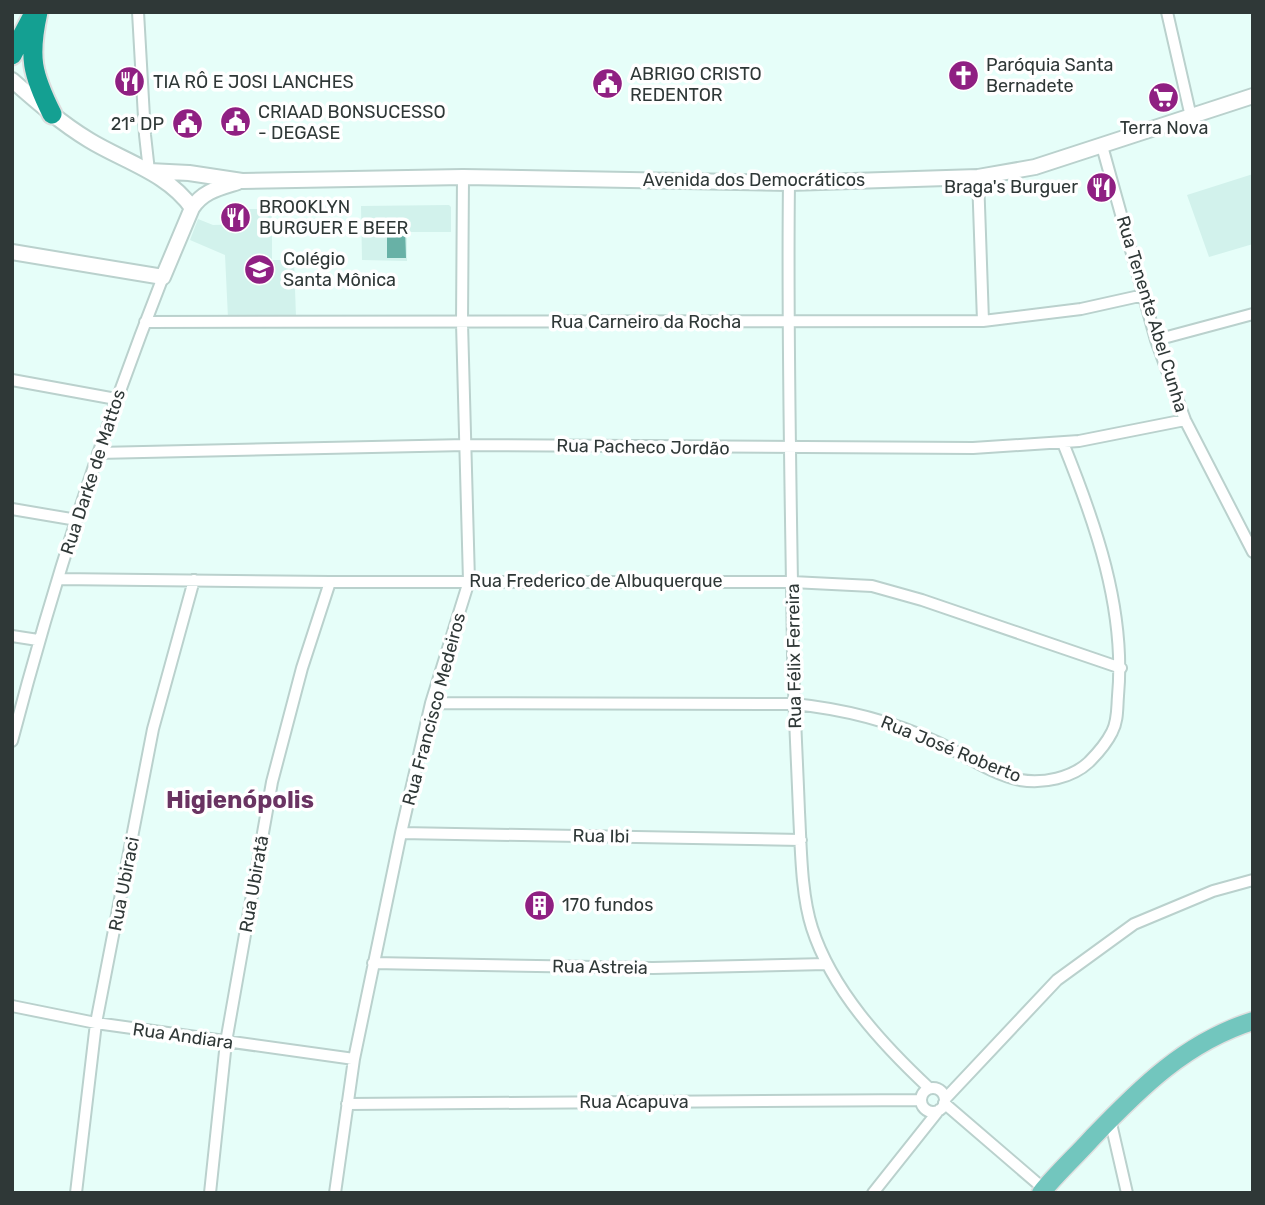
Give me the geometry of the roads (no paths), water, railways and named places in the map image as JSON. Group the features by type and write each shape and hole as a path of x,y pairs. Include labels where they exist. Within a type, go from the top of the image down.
{"highway":[{"path":"12,55 36,12"},
{"path":"36,12 32,64 36,83 52,114"}],"main road":[{"path":"1042,1191 1145,1083 1195,1046 1253,1021"}],"street":[{"path":"138,12 149,171"},
{"path":"1167,12 1191,117"},
{"name":"Avenida dos Democráticos","path":"12,80 52,114 92,142 149,171 180,194 192,208 205,193 242,181"},
{"name":"Avenida dos Democráticos","path":"149,171 189,173 242,181 463,177 789,183 978,177 1019,172 1253,96"},
{"name":"Rua Tenente Abel Cunha","path":"1102,146 1156,340 1185,420 1253,552"},
{"name":"Rua Francisco Medeiros","path":"335,1193 354,1059 401,833 431,703 469,581 462,323 463,177"},
{"path":"978,177 983,321"},
{"name":"Rua Félix Ferreira","path":"789,183 788,448 794,704 807,907 826,964 858,1011 929,1088"},
{"name":"Rua Darke de Mattos","path":"12,741 38,640 116,399 192,208"},
{"path":"12,252 163,277"},
{"name":"Rua Carneiro da Rocha","path":"145,322 983,321 1081,309 1144,295"},
{"path":"1156,340 1253,314"},
{"path":"12,380 116,399"},
{"name":"Rua Pacheco Jordão","path":"98,453 466,446 973,448 1063,443 1185,420"},
{"name":"Rua José Roberto","path":"431,703 794,704 841,710 876,719 935,741 990,769 1021,780 1054,779 1081,769 1112,733 1116,721 1121,668 1113,607 1101,548 1063,443"},
{"path":"12,509 77,520"},
{"name":"Rua Frederico de Albuquerque","path":"58,579 792,582 872,586 1121,668"},
{"name":"Rua Ubiraci","path":"76,1193 96,1023 153,729 194,580"},
{"name":"Rua Ubiratã","path":"210,1193 226,1042 272,782 302,668 330,582"},
{"path":"12,636 38,640"},
{"name":"Rua Ibi","path":"401,833 801,840"},
{"path":"873,1193 943,1104 1057,980 1135,924 1213,891 1253,880"},
{"name":"Rua Astreia","path":"373,963 653,968 826,964"},
{"name":"Rua Andiara","path":"12,1006 96,1023 354,1059"},
{"path":"943,1104 931,1112 926,1110 921,1100 923,1092 929,1088 941,1091 943,1104 1042,1191"},
{"name":"Rua Acapuva","path":"347,1104 921,1100"},
{"path":"1110,1119 1127,1193"}],"place":[{"name":"Paróquia Santa Bernadete","path":"963,75"},
{"name":"TIA RÔ E JOSI LANCHES","path":"130,82"},
{"name":"ABRIGO CRISTO REDENTOR","path":"607,84"},
{"name":"Terra Nova","path":"1164,97"},
{"name":"CRIAAD BONSUCESSO - DEGASE","path":"235,122"},
{"name":"21ª DP","path":"187,124"},
{"name":"Braga's Burguer","path":"1101,187"},
{"name":"BROOKLYN BURGUER E BEER","path":"236,217"},
{"name":"Colégio Santa Mônica","path":"260,269"},
{"name":"170 fundos","path":"539,905"}],"district":[{"name":"Higienópolis","path":"240,800"}]}
